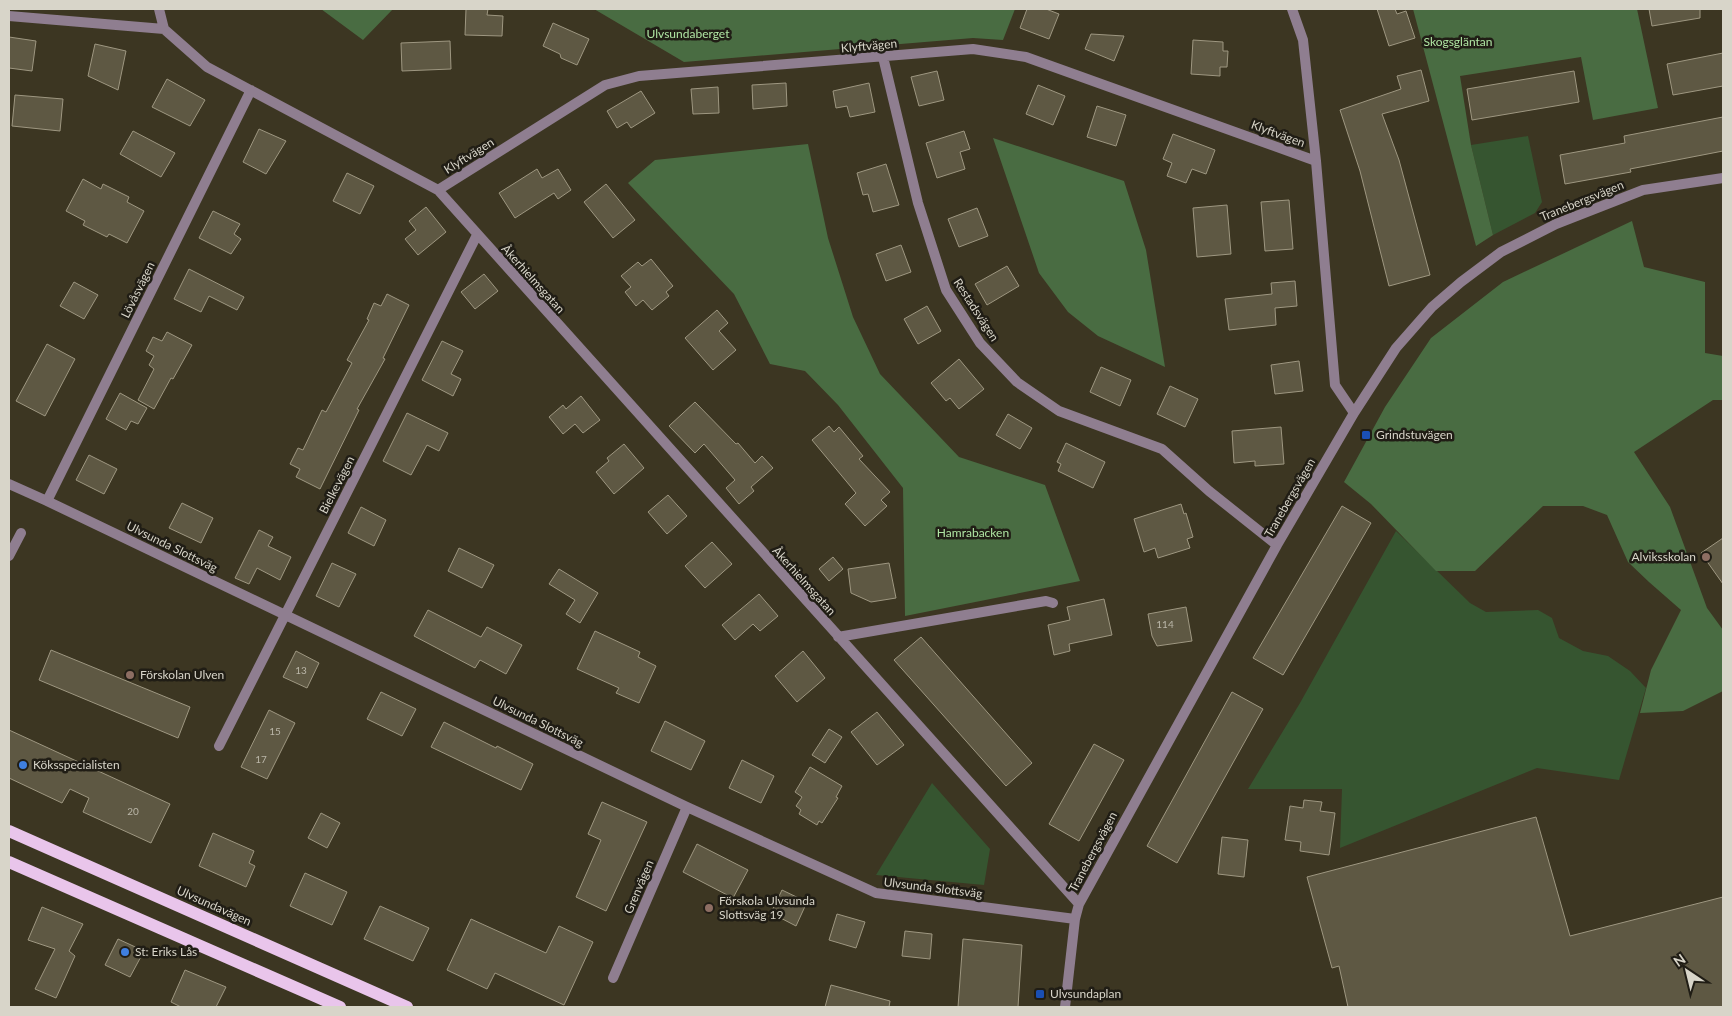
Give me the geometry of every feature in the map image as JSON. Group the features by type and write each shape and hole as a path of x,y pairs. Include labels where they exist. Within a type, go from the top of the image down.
{"main road":[{"name":"Ulvsundavägen","path":"9,831 407,1007"},
{"path":"9,862 340,1007"}],"street":[{"path":"9,16 164,29 159,9"},
{"path":"1292,9 1303,40 1316,161 1335,385 1354,413"},
{"name":"Åkerhielmsgatan","path":"164,29 207,67 438,190 1079,904"},
{"name":"Klyftvägen","path":"438,190 605,84 639,76 973,49 1026,57 1316,161"},
{"name":"Restadsvägen","path":"883,57 918,204 946,290 980,343 1017,382 1058,412 1162,449 1209,491 1277,545"},
{"name":"Lövåsvägen","path":"47,501 251,90"},
{"name":"Tranebergsvägen","path":"1065,1007 1075,919 1079,904 1277,545 1354,413 1396,348 1432,307 1501,252 1556,224 1643,190 1723,178"},
{"name":"Bielkevägen","path":"219,746 477,235"},
{"name":"Ulvsunda Slottsväg","path":"9,484 687,807 876,893 1075,919"},
{"path":"9,556 21,532"},
{"path":"838,637 1046,601 1053,603"},
{"name":"Grenvägen","path":"613,978 687,807"}],"green space":[{"path":"321,9 393,9 363,40"},
{"name":"Ulvsundaberget","path":"594,9 1015,9 1003,40 973,38 684,62"},
{"name":"Skogsgläntan","path":"1413,9 1637,9 1658,108 1593,120 1581,57 1460,76 1471,145 1493,235 1476,246"},
{"path":"1528,136 1542,202 1535,213 1493,235 1471,145"},
{"path":"993,138 1124,181 1146,250 1165,367 1098,336 1068,312 1039,273"},
{"name":"Hamrabacken","path":"808,144 828,238 853,317 880,374 959,457 1045,485 1080,581 905,616 903,488 838,405 805,371 770,364 734,294 628,183 655,160"},
{"path":"1632,221 1644,267 1705,282 1705,353 1723,356 1723,400 1713,400 1634,452 1670,507 1707,608 1723,630 1723,691 1683,711 1640,713 1651,670 1681,610 1628,562 1607,515 1583,506 1543,506 1475,571 1436,571 1371,504 1344,482 1385,407 1431,338 1503,282"},
{"path":"1396,531 1470,603 1486,612 1538,610 1552,618 1559,638 1583,651 1608,656 1630,671 1646,688 1619,780 1537,768 1340,848 1342,789 1248,789 1300,703"},
{"path":"932,783 990,849 984,885 876,875"}],"building":[{"path":"466,9 488,9 487,15 503,16 502,36 465,35"},
{"path":"1027,9 1046,9 1059,14 1049,39 1020,28"},
{"path":"1377,9 1395,9 1397,14 1406,11 1415,38 1389,46"},
{"path":"1649,9 1700,9 1700,18 1652,26"},
{"path":"553,23 589,39 577,65 561,58 560,54 543,46"},
{"path":"1091,34 1124,36 1114,61 1085,49"},
{"path":"9,37 36,41 32,71 9,68"},
{"path":"1193,40 1223,42 1223,51 1228,51 1227,67 1220,67 1220,76 1191,74"},
{"path":"450,41 451,69 402,71 401,43"},
{"path":"95,44 126,51 118,90 88,76"},
{"path":"1723,53 1723,86 1673,95 1667,64"},
{"path":"1421,70 1429,101 1382,114 1399,160 1430,275 1389,286 1360,171 1340,110 1401,89 1397,76"},
{"path":"937,71 944,100 919,106 911,77"},
{"path":"1574,71 1579,102 1472,120 1467,89"},
{"path":"167,79 205,100 190,126 152,107"},
{"path":"786,83 787,106 753,109 752,85"},
{"path":"869,83 875,112 850,117 847,106 836,108 833,91"},
{"path":"1038,85 1065,96 1053,125 1026,114"},
{"path":"718,87 719,113 693,114 691,89"},
{"path":"641,91 655,113 631,128 627,122 617,128 607,111"},
{"path":"15,95 63,99 60,131 12,126"},
{"path":"1097,106 1126,115 1116,146 1087,137"},
{"path":"1723,117 1723,151 1630,169 1631,172 1565,184 1560,155 1625,143 1624,136"},
{"path":"259,129 286,141 266,174 243,162"},
{"path":"133,131 175,153 161,177 120,154"},
{"path":"964,131 970,149 960,152 965,169 937,178 926,143"},
{"path":"1173,134 1215,150 1206,174 1192,169 1186,183 1167,176 1172,163 1163,159"},
{"path":"886,164 899,205 873,212 868,194 863,195 857,173"},
{"path":"537,169 542,178 558,169 571,190 558,199 554,193 515,218 499,193"},
{"path":"347,173 374,186 360,214 333,201"},
{"path":"83,179 101,189 103,184 129,197 127,202 144,211 127,243 109,234 107,237 83,225 85,221 66,211"},
{"path":"606,184 635,220 613,238 584,202"},
{"path":"1289,200 1293,249 1265,251 1261,202"},
{"path":"1227,205 1231,254 1197,257 1193,208"},
{"path":"426,207 446,232 418,255 405,239 416,230 409,221"},
{"path":"977,208 988,236 959,247 948,219"},
{"path":"213,211 240,224 234,234 241,239 231,254 199,238"},
{"path":"901,245 911,272 886,281 876,254"},
{"path":"651,259 673,286 666,292 669,296 652,310 643,300 636,306 625,292 631,287 621,276 638,262 642,266"},
{"path":"1007,266 1019,286 987,305 975,284"},
{"path":"189,269 244,297 237,310 209,296 201,312 174,299"},
{"path":"484,274 498,291 475,309 461,292"},
{"path":"1295,281 1297,306 1275,308 1276,325 1229,330 1225,299 1272,294 1271,283"},
{"path":"74,282 98,295 84,319 60,306"},
{"path":"387,294 409,305 383,358 385,359 357,409 359,410 320,489 296,477 300,469 290,464 298,448 303,450 322,410 326,412 352,363 347,360 369,320 367,319 374,303 381,306"},
{"path":"927,306 941,331 918,344 904,319"},
{"path":"717,310 728,323 719,331 736,350 713,370 685,338"},
{"path":"167,332 192,345 154,409 138,400 154,369 149,365 154,356 146,351 153,337 162,341"},
{"path":"442,341 463,351 451,374 461,379 453,396 422,380"},
{"path":"47,344 75,359 45,416 16,401"},
{"path":"959,359 984,389 959,409 950,398 946,401 931,383"},
{"path":"1299,361 1303,391 1275,394 1271,365"},
{"path":"1101,367 1131,380 1120,406 1090,392"},
{"path":"1170,386 1198,399 1185,427 1157,414"},
{"path":"120,393 147,408 138,424 131,421 126,430 106,419"},
{"path":"581,396 600,420 583,433 575,424 563,434 549,417 563,405 566,409"},
{"path":"695,402 736,444 738,443 755,463 762,456 773,468 751,487 754,491 739,504 726,488 735,480 704,444 695,453 669,426"},
{"path":"407,413 448,433 439,451 427,445 411,475 383,461"},
{"path":"1008,414 1032,428 1020,449 996,435"},
{"path":"829,426 834,432 839,427 863,456 859,459 890,492 881,500 887,506 865,526 845,504 856,493 812,440"},
{"path":"1281,427 1284,464 1255,466 1255,461 1234,463 1232,431"},
{"path":"1066,443 1105,462 1093,488 1058,471 1061,464 1057,462"},
{"path":"624,444 644,468 614,494 596,472 609,461 607,458"},
{"path":"89,455 117,469 104,494 76,480"},
{"path":"668,495 687,516 667,534 648,512"},
{"path":"182,503 213,518 201,543 169,528"},
{"path":"1181,504 1184,514 1186,513 1193,537 1187,539 1190,548 1158,558 1155,548 1144,552 1134,519"},
{"path":"1342,506 1371,523 1283,675 1253,658"},
{"path":"361,507 386,520 374,546 348,533"},
{"path":"259,530 273,537 268,546 291,557 280,580 257,568 249,584 235,578"},
{"path":"1723,538 1723,584 1701,553"},
{"path":"712,542 732,564 705,588 685,566"},
{"path":"459,548 494,565 482,588 448,571"},
{"path":"833,557 843,569 829,581 819,569"},
{"path":"332,563 356,574 339,607 316,596"},
{"path":"889,563 896,598 871,602 851,593 848,569"},
{"path":"559,569 598,593 580,623 566,614 575,600 549,584"},
{"path":"759,594 778,616 760,631 753,624 735,640 722,625"},
{"path":"1104,599 1112,635 1069,644 1070,651 1054,655 1048,625 1070,620 1067,607"},
{"path":"1186,607 1192,641 1157,646 1152,636 1148,614"},
{"path":"428,610 481,637 487,627 522,645 506,674 480,660 475,668 414,636"},
{"path":"595,631 640,652 638,657 656,666 639,703 616,693 619,688 577,669"},
{"path":"921,637 1032,763 1006,786 894,660"},
{"path":"51,650 190,707 178,738 39,680"},
{"path":"296,651 319,663 307,688 283,677"},
{"path":"803,651 825,678 797,702 775,676"},
{"path":"381,692 416,709 402,736 367,719"},
{"path":"1232,692 1263,709 1177,863 1147,846"},
{"path":"269,710 295,723 267,779 241,767"},
{"path":"877,712 904,745 877,765 851,732"},
{"path":"665,721 705,741 691,770 651,751"},
{"path":"444,722 533,764 521,790 431,747"},
{"path":"829,729 842,737 825,763 812,755"},
{"path":"9,730 170,804 151,843 83,812 89,798 70,789 62,803 9,778"},
{"path":"1094,744 1124,760 1079,841 1049,824"},
{"path":"742,760 774,776 761,803 729,788"},
{"path":"810,767 842,786 836,797 838,798 822,823 819,821 817,825 799,814 801,810 796,806 802,797 795,792"},
{"path":"1304,800 1322,802 1320,811 1335,813 1329,855 1300,851 1301,842 1285,840 1290,806 1303,808"},
{"path":"602,802 647,822 606,911 576,897 601,840 588,834"},
{"path":"321,813 340,823 327,848 308,838"},
{"path":"1536,817 1570,936 1723,897 1723,1007 1348,1007 1339,966 1332,968 1307,877"},
{"path":"213,833 254,851 249,863 255,866 246,887 199,866"},
{"path":"1222,837 1248,840 1244,877 1218,874"},
{"path":"697,844 748,870 733,898 683,872"},
{"path":"305,873 347,892 332,925 290,906"},
{"path":"782,890 807,902 796,926 771,913"},
{"path":"380,906 429,928 413,961 364,939"},
{"path":"42,907 83,924 69,951 75,956 56,998 35,989 55,949 28,940"},
{"path":"837,914 865,922 856,948 829,940"},
{"path":"471,919 546,953 559,926 593,942 564,1005 495,973 487,989 447,970"},
{"path":"905,931 932,934 930,959 902,956"},
{"path":"118,939 144,951 130,977 105,965"},
{"path":"963,939 1022,945 1018,1007 958,1007"},
{"path":"185,970 226,987 216,1007 181,1007 171,1002"},
{"path":"831,985 890,1001 889,1007 825,1007"}],"place":[{"name":"Grindstuvägen","path":"1366,435"},
{"name":"Alviksskolan","path":"1706,557"},
{"name":"Förskolan Ulven","path":"130,675"},
{"name":"Köksspecialisten","path":"23,765"},
{"name":"Förskola Ulvsunda Slottsväg 19","path":"709,908"},
{"name":"St: Eriks Lås","path":"125,952"},
{"name":"Ulvsundaplan","path":"1040,994"}]}
